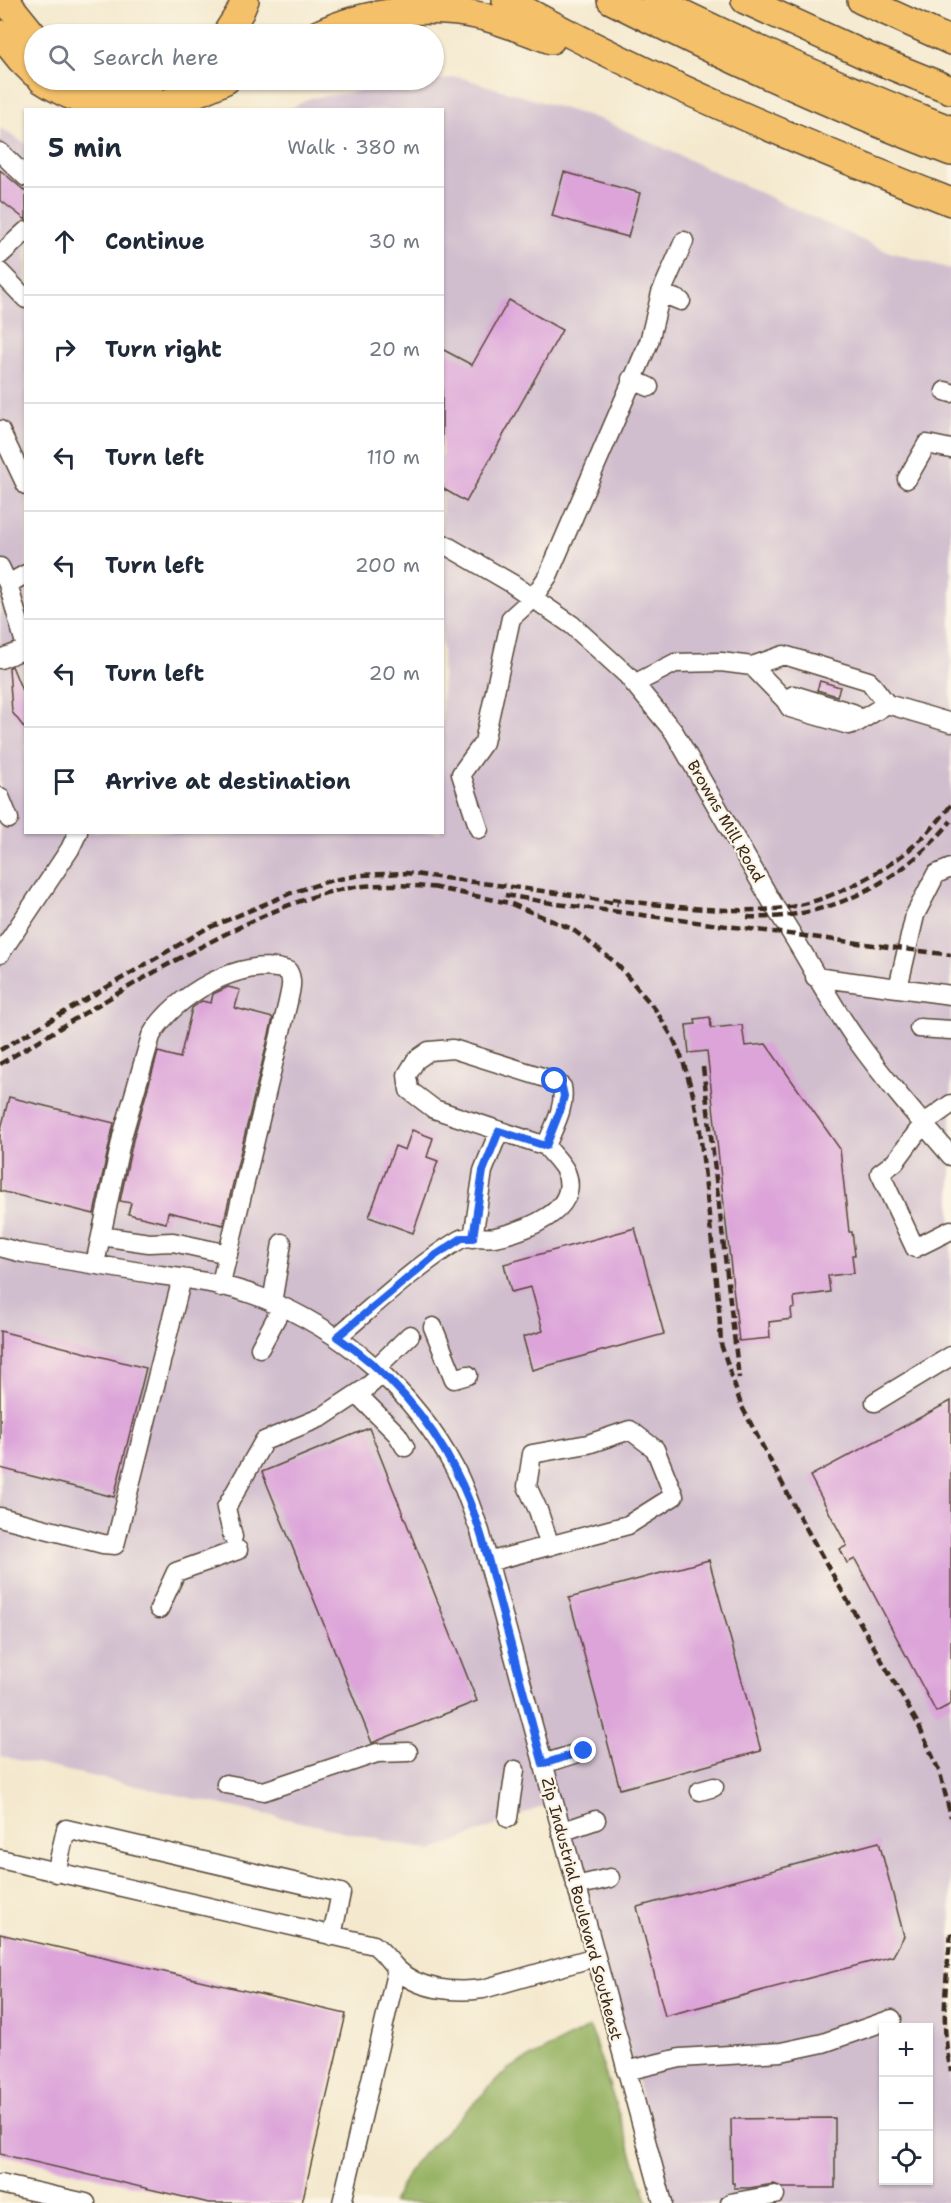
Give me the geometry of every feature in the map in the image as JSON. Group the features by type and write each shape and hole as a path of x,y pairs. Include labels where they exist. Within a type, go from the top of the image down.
{"highway":[{"path":"5,0 24,24"},
{"path":"232,24 245,0"},
{"path":"506,0 657,77 840,158 951,202"},
{"path":"611,0 724,55 900,133 951,152"},
{"path":"655,0 748,44 901,111 951,130"},
{"path":"745,0 867,56 951,90"},
{"path":"862,0 951,40"},
{"path":"342,24 374,15 414,10 450,11 485,17 507,24 657,77"},
{"path":"0,34 24,63"},
{"path":"60,90 85,102 112,108 144,108 168,104 202,90"}],"street":[{"path":"0,153 24,175"},
{"path":"0,255 24,233"},
{"path":"479,829 461,774 484,742 511,618 533,598 548,576 631,379 649,342 661,293 684,241"},
{"path":"0,272 24,296"},
{"path":"661,293 681,301"},
{"path":"631,379 649,387"},
{"path":"0,430 24,481"},
{"path":"907,479 927,444 951,449"},
{"name":"Browns Mill Road","path":"444,544 533,598 572,625 634,684 674,732 776,909 794,935 815,977 855,1038 951,1156"},
{"path":"0,567 8,584 24,641"},
{"path":"8,584 24,575"},
{"path":"0,659 24,649"},
{"path":"634,684 675,663 721,662 752,666 784,656 868,681 887,704 951,723"},
{"path":"752,666 790,708 849,725 887,704"},
{"path":"0,798 9,819"},
{"path":"0,954 70,849 77,834"},
{"path":"898,988 915,915 936,874 951,868"},
{"path":"95,1264 115,1170 148,1047 157,1025 192,993 209,982 246,970 276,967 288,971 291,979 288,1002 220,1287"},
{"path":"815,977 951,995"},
{"path":"919,1028 951,1030"},
{"path":"337,1337 433,1257 462,1238 494,1237 528,1226 561,1208 567,1195 568,1184 565,1170 546,1146 434,1109 416,1097 410,1090 407,1075 416,1060 429,1051 453,1049 555,1081 562,1087 564,1096 546,1146"},
{"path":"951,1104 923,1124 895,1162 880,1173 915,1248 951,1230"},
{"path":"473,1238 483,1171 499,1131"},
{"path":"101,1236 149,1243 172,1242 228,1254"},
{"path":"260,1348 277,1305 282,1244"},
{"name":"Zip Industrial Boulevard Southeast","path":"0,1247 182,1278 258,1297 303,1317 337,1337 393,1383 425,1421 457,1472 480,1531 663,2203"},
{"path":"0,1517 103,1544 115,1545 159,1336 182,1278"},
{"path":"433,1327 454,1379 468,1375"},
{"path":"159,1608 176,1572 235,1543 226,1508 264,1441 322,1418 357,1394 410,1335"},
{"path":"875,1402 951,1356"},
{"path":"357,1394 397,1434 405,1446"},
{"path":"488,1562 550,1546 628,1525 674,1496 655,1449 630,1430 588,1444 532,1454 527,1486 550,1546"},
{"path":"543,1764 584,1751"},
{"path":"226,1784 264,1791 323,1779 377,1753 408,1752"},
{"path":"508,1818 515,1770"},
{"path":"561,1832 596,1820"},
{"path":"56,1873 66,1829 341,1893 332,1936"},
{"path":"0,1859 374,1945 407,1977 423,1984 465,1992 595,1957"},
{"path":"576,1886 610,1878"},
{"path":"342,2203 397,1969"},
{"path":"626,2071 680,2058 781,2052 823,2043 892,2019"},
{"path":"0,2184 87,2203"},
{"path":"730,2203 776,2195"}],"shaded area":[{"path":"459,77 605,121 886,251 951,269 951,2203 672,2203 589,1913 554,1802 432,1851 0,1756 0,128 24,143 24,834 444,834 444,108 292,108 310,98 367,90 444,90 444,79"}],"green space":[{"path":"590,2027 648,2203 392,2203 413,2164 508,2069"}],"building":[{"path":"0,170 24,190 24,218 0,200"},
{"path":"564,172 640,193 628,237 552,216"},
{"path":"509,300 562,330 466,502 444,489 444,350 472,365"},
{"path":"12,666 24,693 24,727 12,712 9,668"},
{"path":"820,681 840,687 837,696 817,690"},
{"path":"228,987 240,990 235,1008 273,1018 223,1225 168,1212 166,1223 128,1214 131,1203 120,1201 133,1140 158,1052 180,1058 192,1008 202,1001 211,1003 213,994"},
{"path":"710,1017 711,1028 742,1025 745,1046 766,1044 840,1149 849,1232 852,1232 855,1255 852,1255 854,1273 828,1276 830,1292 794,1297 795,1308 791,1309 792,1319 769,1322 770,1338 739,1341 707,1051 689,1053 686,1025 696,1024 695,1019"},
{"path":"9,1097 114,1123 94,1214 0,1191 0,1133"},
{"path":"412,1130 433,1138 427,1157 438,1161 413,1233 369,1217 395,1146 405,1150"},
{"path":"635,1228 664,1334 532,1370 523,1337 543,1331 531,1287 511,1292 504,1264"},
{"path":"0,1331 146,1368 114,1497 0,1468"},
{"path":"951,1401 951,1704 936,1712 855,1559 847,1563 840,1549 847,1546 810,1476"},
{"path":"369,1428 477,1701 372,1743 262,1472"},
{"path":"709,1560 761,1751 620,1789 569,1598"},
{"path":"879,1842 904,1936 893,1956 665,2016 637,1907"},
{"path":"0,1934 346,2014 302,2203 209,2203 0,2154"},
{"path":"835,2118 835,2188 784,2188 774,2184 734,2188 731,2119"}],"railway":[{"path":"612,899 734,910 775,909 814,901 853,885 890,864 925,835 951,805"},
{"path":"747,917 776,917 805,912 861,893 910,862 932,843 951,821"},
{"path":"0,1050 204,930 291,893 329,881 361,875 406,873 573,895 618,904"},
{"path":"0,1064 168,964 289,905 329,892 360,886 394,885 439,888"},
{"path":"432,887 509,903 572,929 616,963 655,1009 673,1038 693,1094 700,1131 721,1344 741,1405 802,1521 918,1724 940,1773 951,1817"},
{"path":"505,895 557,904 951,955"},
{"path":"703,1067 739,1378"},
{"path":"951,1933 945,2019 951,2071"}],"route":[{"path":"555,1081 562,1087 564,1096 546,1146 499,1131 483,1171 473,1238 462,1238 433,1257 337,1337 351,1346 393,1383 425,1421 457,1472 480,1531 543,1764 584,1751"}]}
